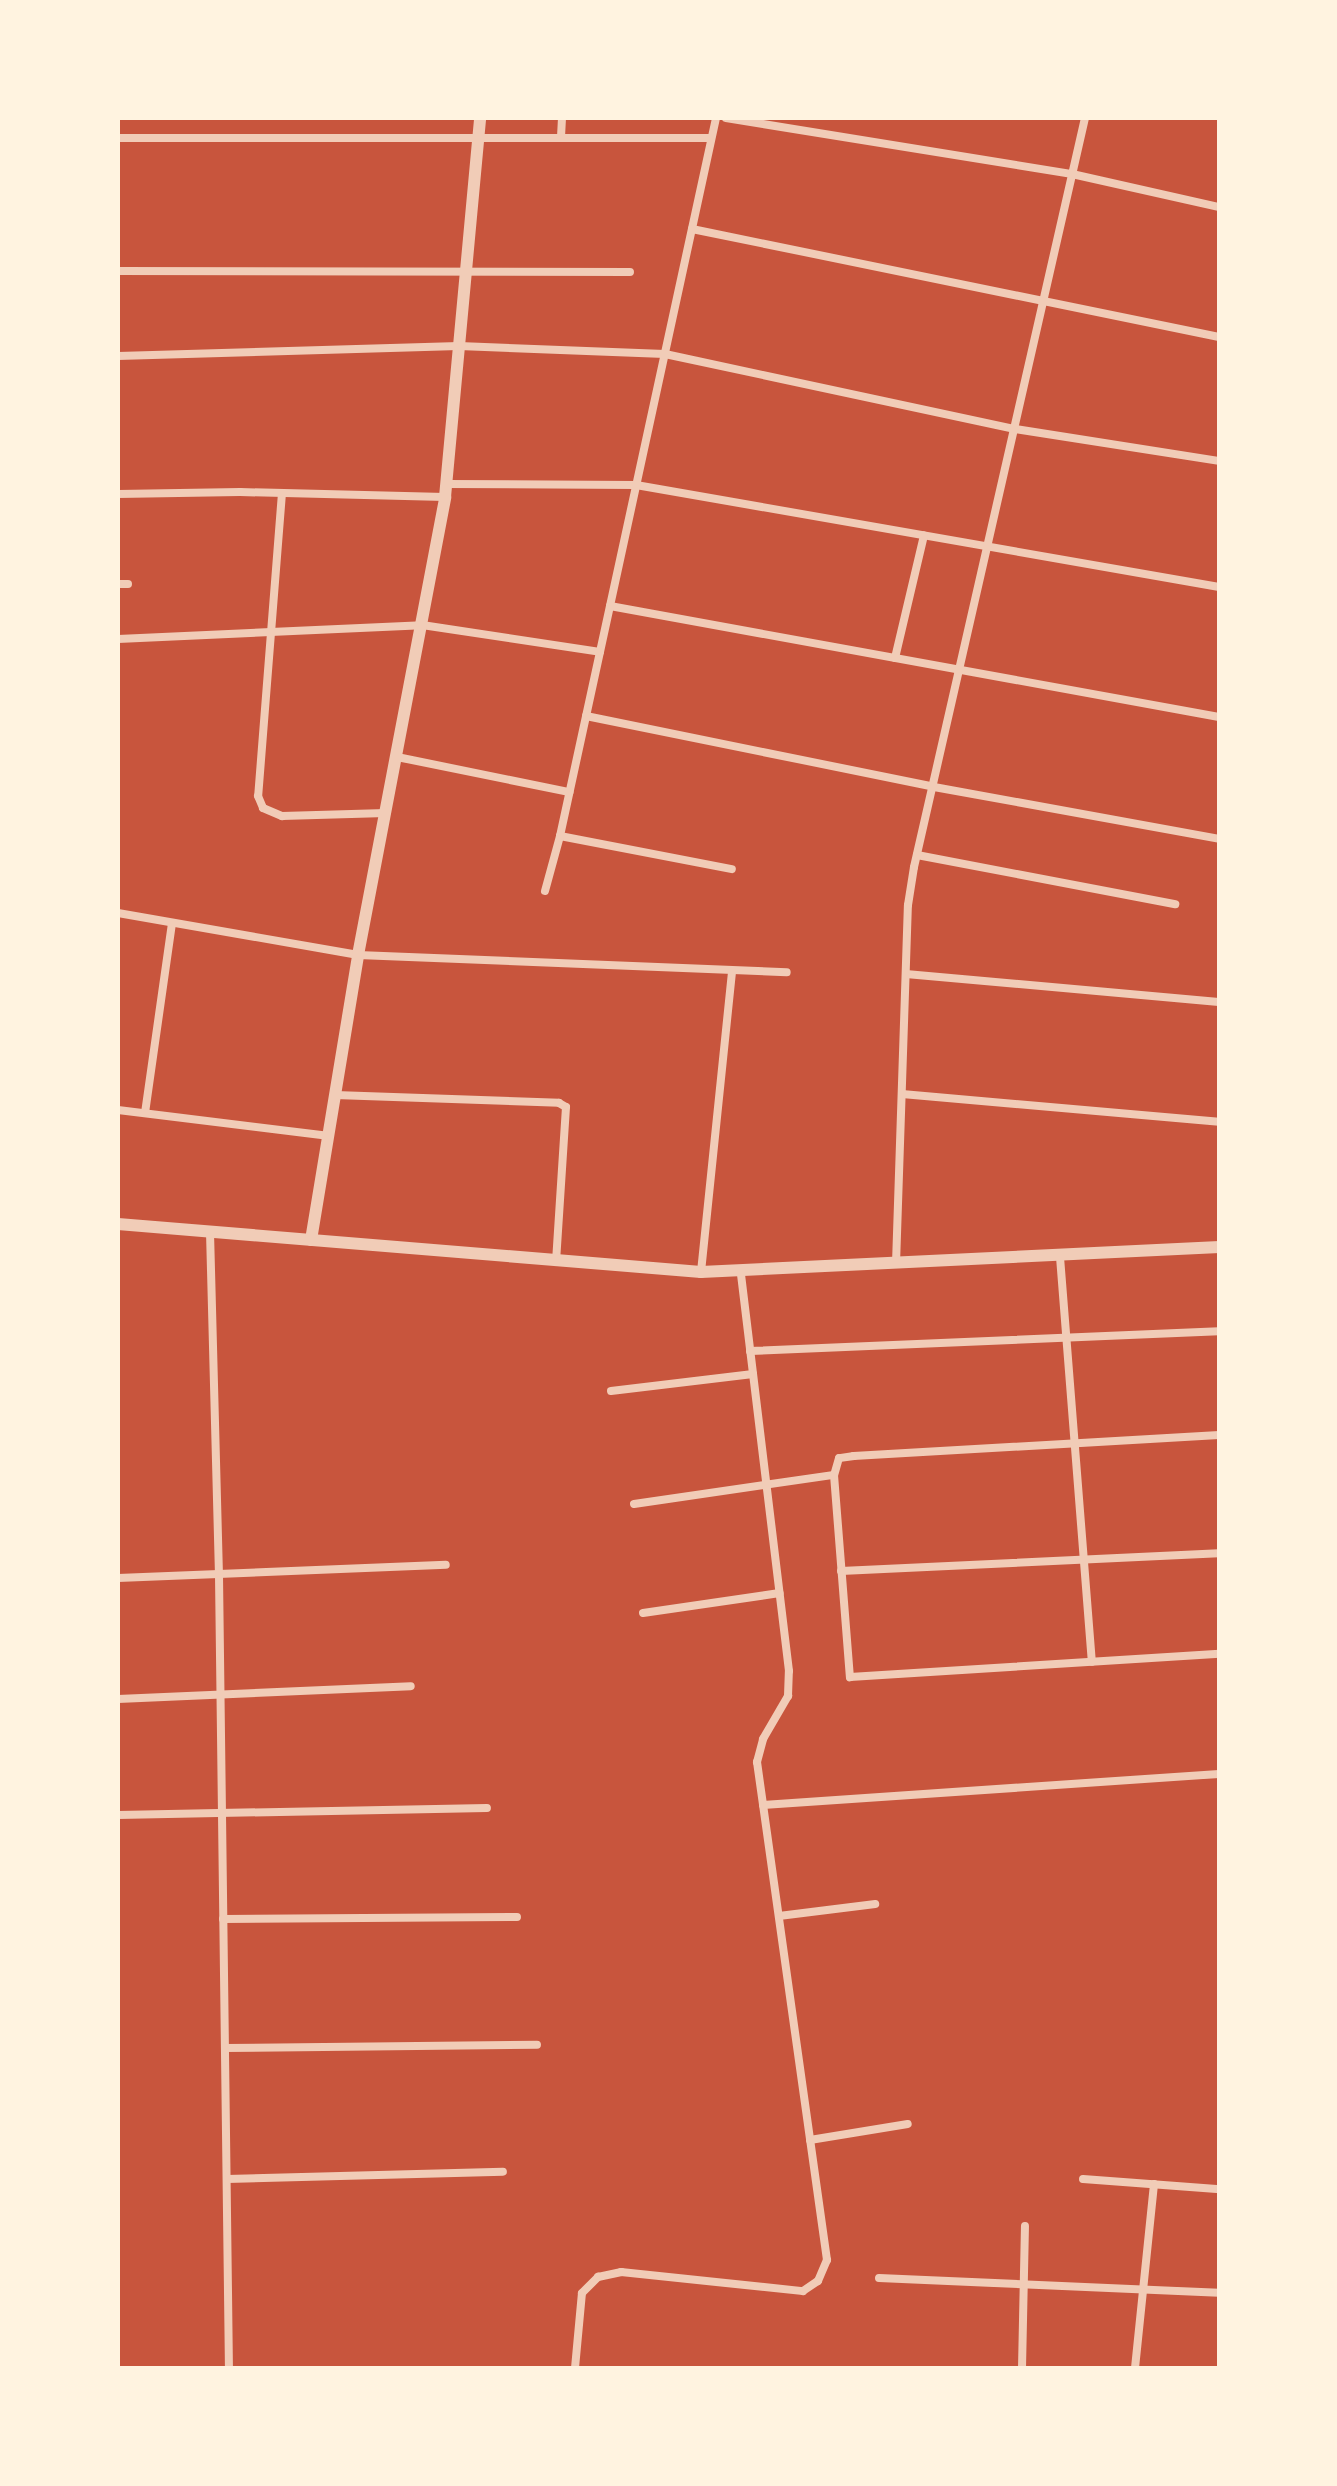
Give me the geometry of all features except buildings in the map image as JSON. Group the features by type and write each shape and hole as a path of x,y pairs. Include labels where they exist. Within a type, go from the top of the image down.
{"street":[{"path":"311,1240 358,955 446,490 480,118"},
{"path":"561,137 562,118"},
{"path":"545,891 560,836 716,118"},
{"path":"726,118 1072,174 1219,207"},
{"path":"896,1265 908,905 1085,118"},
{"path":"118,138 711,138"},
{"path":"692,229 1219,337"},
{"path":"118,271 630,272"},
{"path":"118,356 459,346 665,354 1015,429 1219,461"},
{"path":"118,494 636,485 1219,587"},
{"path":"282,493 258,796 263,808 282,816 386,813"},
{"path":"895,658 924,535"},
{"path":"610,606 1219,717"},
{"path":"118,639 422,625 600,652"},
{"path":"586,716 934,787 1219,839"},
{"path":"397,757 569,792"},
{"path":"560,836 732,869"},
{"path":"917,855 1175,904"},
{"path":"118,913 358,955 787,972"},
{"path":"145,1113 172,923"},
{"path":"701,1272 732,971"},
{"path":"906,974 1219,1002"},
{"path":"902,1094 1219,1122"},
{"path":"335,1095 559,1103 566,1107 556,1260"},
{"path":"118,1110 329,1136"},
{"path":"118,1224 701,1272 896,1265 1219,1247"},
{"path":"210,1232 219,1576 229,2368"},
{"path":"1060,1257 1092,1662"},
{"path":"575,2368 582,2293 598,2277 621,2272 803,2291 818,2281 827,2260 757,1762 763,1739 788,1696 789,1671 741,1272"},
{"path":"750,1351 1219,1331"},
{"path":"611,1391 753,1374"},
{"path":"1219,1435 854,1456 839,1458 834,1475 850,1677 1219,1654"},
{"path":"634,1504 834,1475"},
{"path":"841,1571 1219,1553"},
{"path":"118,1578 446,1565"},
{"path":"643,1613 780,1593"},
{"path":"118,1699 220,1697 411,1686"},
{"path":"763,1805 1219,1774"},
{"path":"118,1815 487,1808"},
{"path":"779,1916 875,1904"},
{"path":"223,1919 517,1917"},
{"path":"225,2048 537,2045"},
{"path":"810,2140 908,2124"},
{"path":"227,2179 503,2172"},
{"path":"1083,2179 1217,2189"},
{"path":"1135,2368 1154,2184"},
{"path":"1022,2368 1025,2226"},
{"path":"879,2278 1219,2293"}]}
